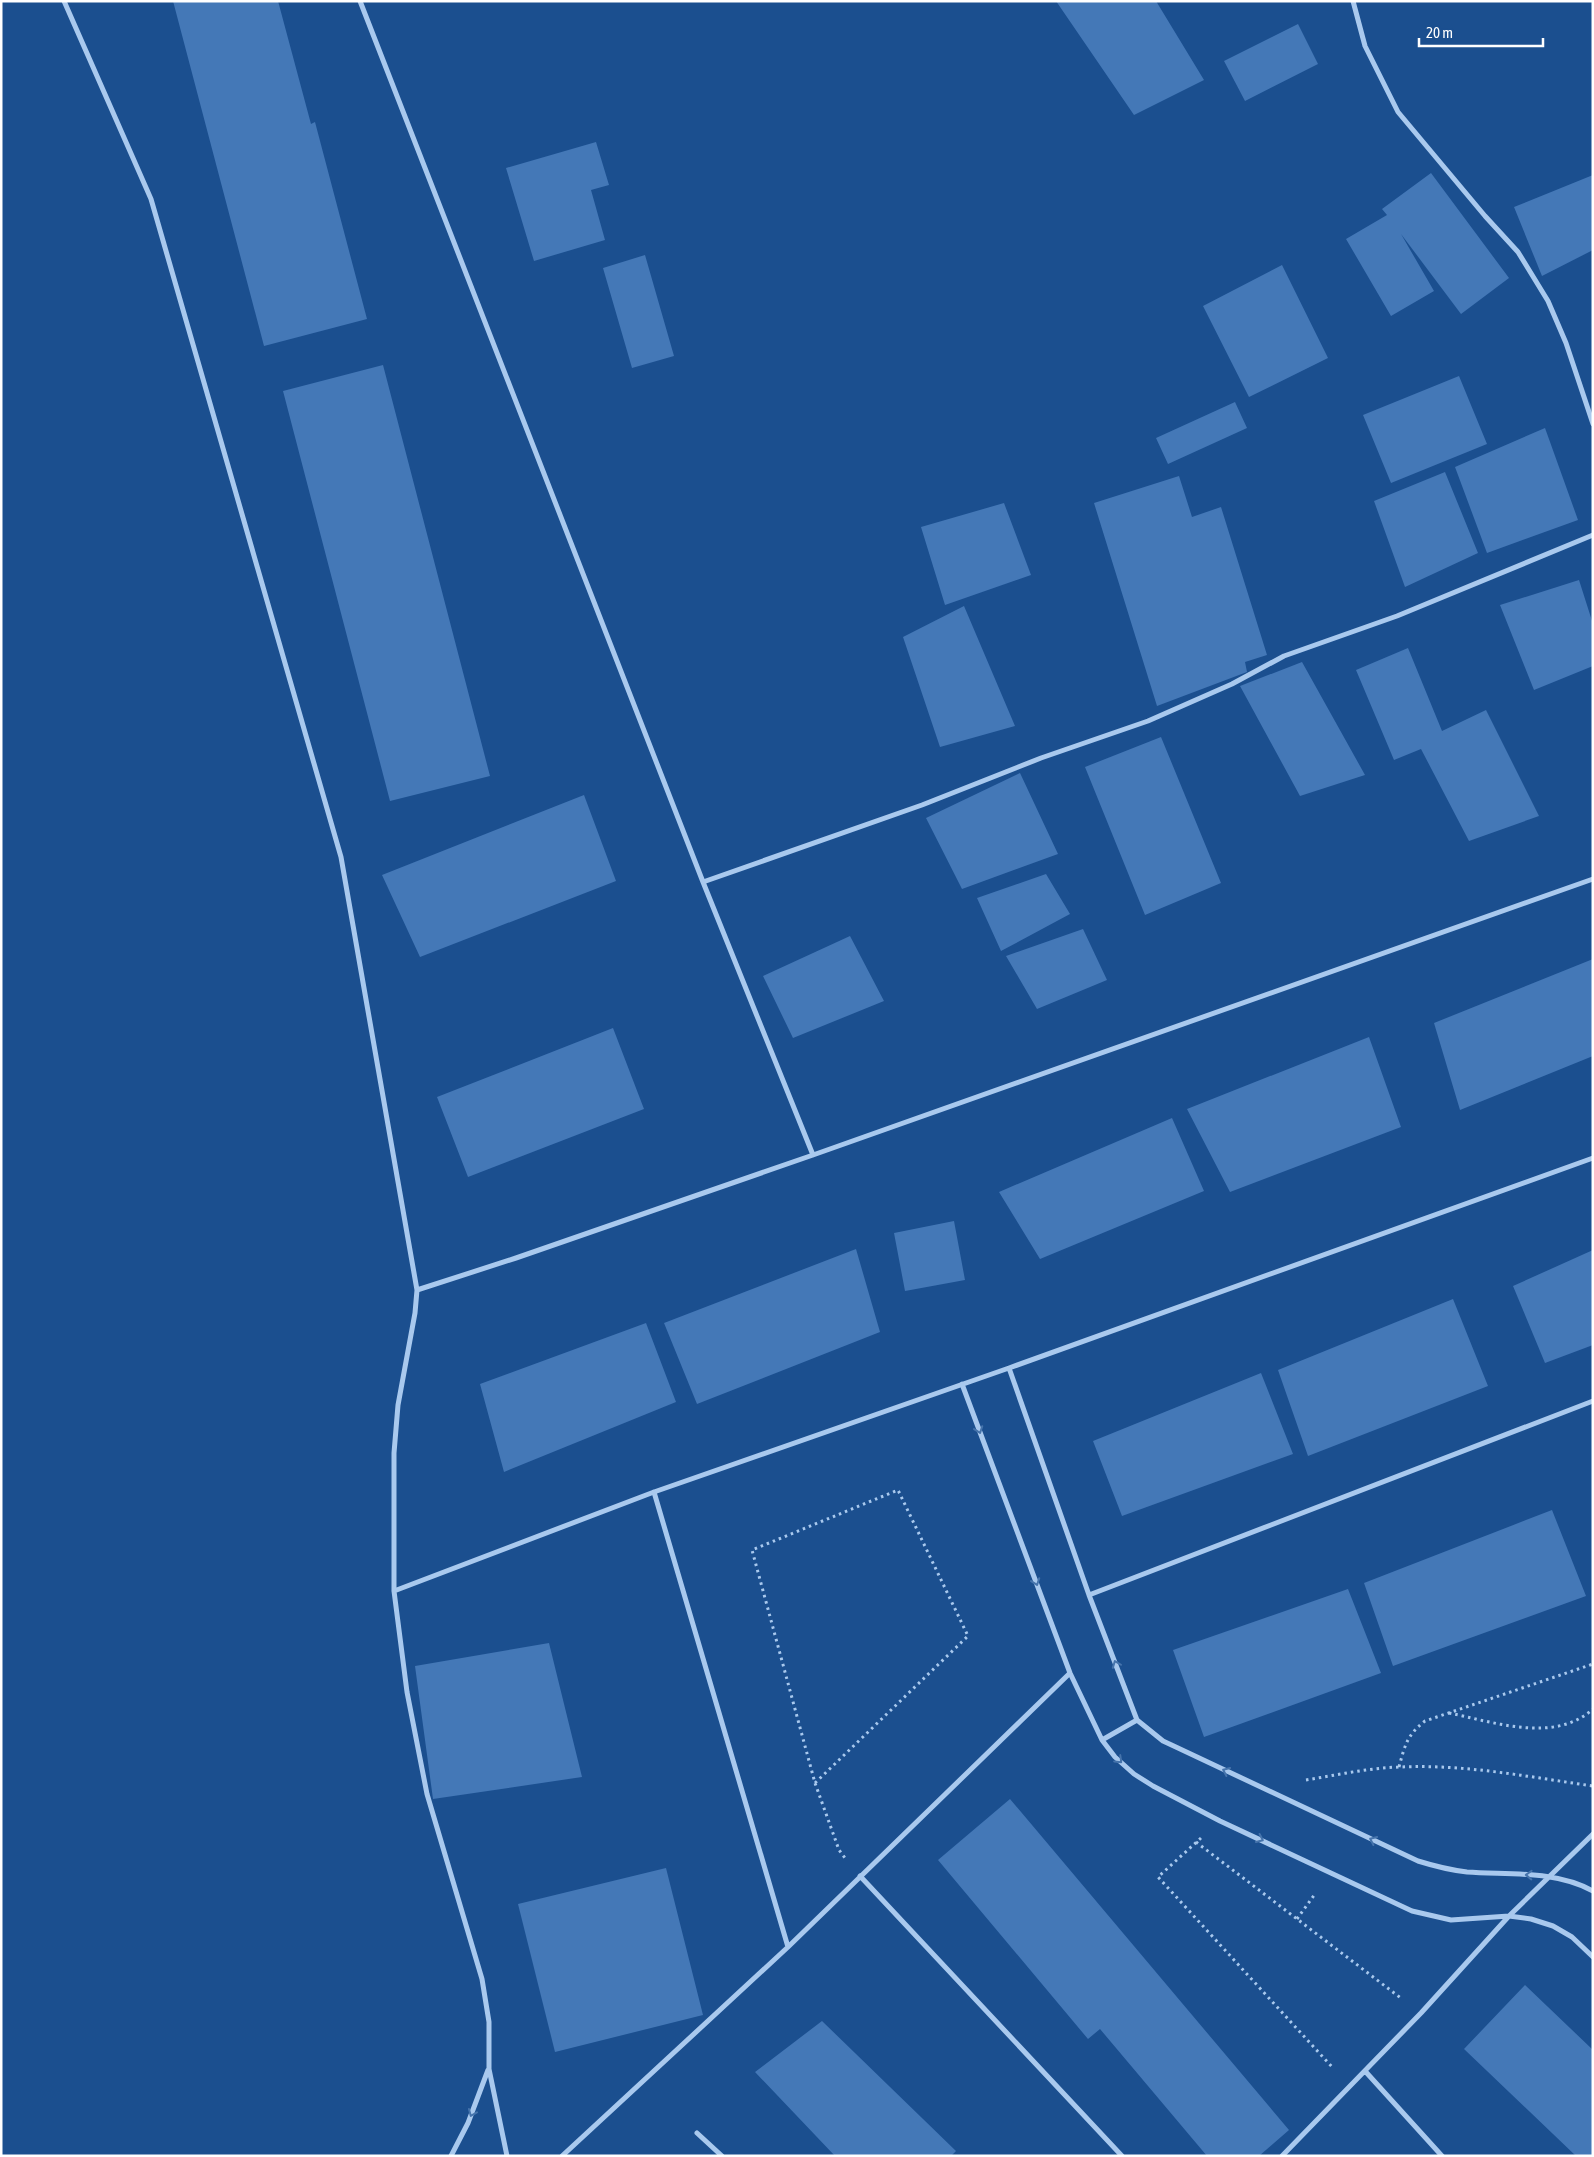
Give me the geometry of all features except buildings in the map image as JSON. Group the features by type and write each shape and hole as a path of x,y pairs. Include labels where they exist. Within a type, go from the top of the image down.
{"street":[{"path":"64,1 151,199 341,857 417,1290 415,1313 397,1415 393,1513 394,1591 407,1692 427,1794 482,1979 489,2022 489,2069 507,2156"},
{"path":"360,1 703,882 813,1155"},
{"path":"1353,1 1365,46 1398,112 1485,216 1518,252 1548,301 1566,343 1593,424"},
{"path":"703,882 922,805 1041,758 1148,721 1232,684 1284,656 1397,616 1593,535"},
{"path":"417,1290 813,1155 1593,879"},
{"path":"394,1591 654,1492 1009,1368 1593,1158"},
{"path":"1009,1368 1137,1720 1163,1741 1418,1861 1443,1869 1458,1871 1548,1876 1593,1891"},
{"path":"962,1384 1070,1673 1102,1740 1115,1757 1134,1774 1220,1821 1412,1911 1451,1920 1509,1916 1531,1919 1552,1926 1572,1937 1593,1957"},
{"path":"1090,1595 1593,1401"},
{"path":"654,1492 788,1947"},
{"path":"562,2156 788,1947 1070,1673"},
{"path":"1102,1740 1137,1720"},
{"path":"1282,2156 1421,2013 1509,1916 1593,1834"},
{"path":"860,1876 1122,2156"},
{"path":"451,2156 468,2122 489,2069"},
{"path":"1365,2071 1442,2156"},
{"path":"697,2134 722,2156"}],"path":[{"path":"815,1783 968,1636 898,1490 752,1550 815,1783 839,1850 860,1876"},
{"path":"1399,1767 1406,1741 1413,1730 1425,1720 1593,1664"},
{"path":"1449,1713 1523,1728 1550,1728 1566,1724 1586,1715 1593,1709"},
{"path":"1304,1781 1399,1767 1446,1767 1485,1770 1593,1786"},
{"path":"1220,1821 1158,1876 1350,2087"},
{"path":"1196,1842 1421,2013"},
{"path":"1297,1919 1331,1872"}]}
